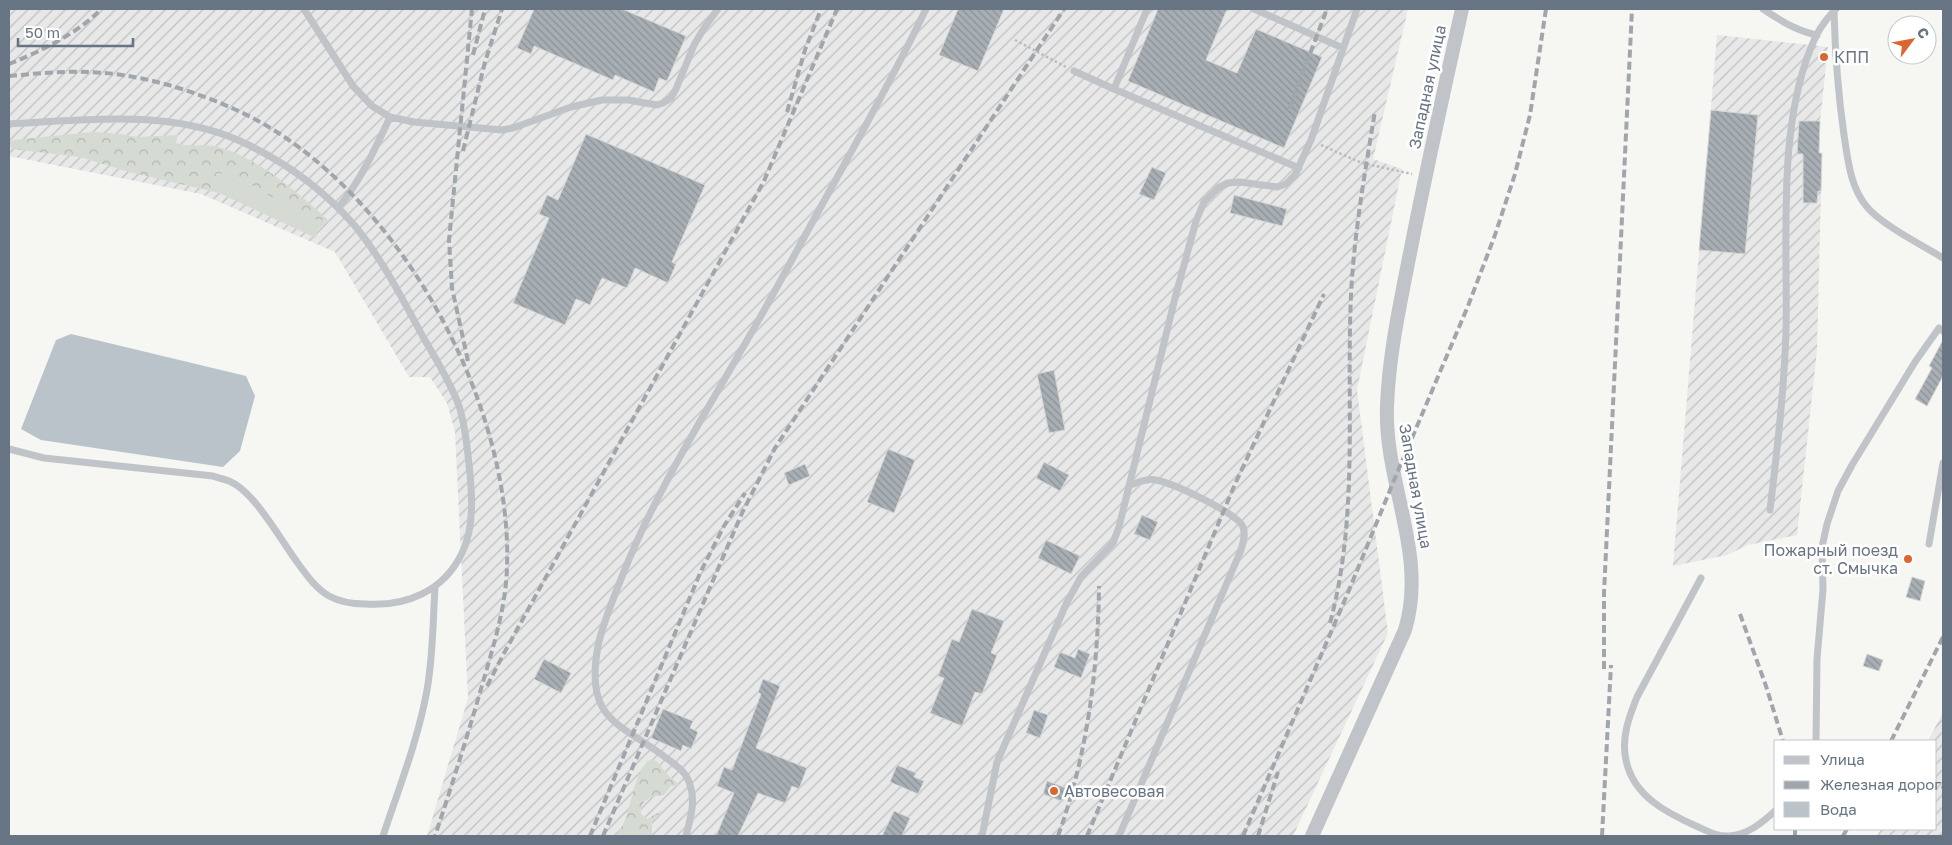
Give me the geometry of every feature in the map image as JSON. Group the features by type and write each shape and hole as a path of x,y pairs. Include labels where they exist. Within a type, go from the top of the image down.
{"street":[{"name":"Западная улица","path":"1312,836 1405,630 1410,614 1412,594 1410,546 1387,430 1390,371 1397,316 1462,9"}],"lane":[{"path":"304,9 353,86 372,106 390,117 414,122 502,130 514,128 571,107 602,100 628,100 656,106 671,98 704,28 718,9"},
{"path":"686,836 692,811 691,785 680,768 661,753 618,726 606,715 599,701 596,689 598,645 616,591 646,521 683,449 740,352 894,76 926,9"},
{"path":"1114,89 1148,9"},
{"path":"1254,9 1344,48"},
{"path":"982,836 996,769 1003,747 1073,589 1088,568 1107,550 1116,536 1130,485 1174,298 1196,221 1204,202 1218,188 1228,183 1239,182 1270,188 1286,184 1296,175 1311,140 1357,9"},
{"path":"1763,9 1790,26 1816,35"},
{"path":"1770,510 1786,334 1786,222 1791,124 1801,79 1816,35 1835,9"},
{"path":"1835,9 1835,62 1838,97 1852,178 1858,194 1867,208 1880,218 1943,258"},
{"path":"1074,71 1299,168"},
{"path":"338,208 359,180 390,117"},
{"path":"9,124 101,119 158,121 190,125 239,141 266,154 319,190 357,228 394,284 450,385 463,421 471,482 471,508 468,532 463,552 450,572 436,587 402,602 384,605 350,603 331,597 318,588 302,569 250,496 230,481 213,476 44,458 9,450"},
{"path":"1816,740 1817,659 1823,597 1822,547 1827,524 1838,491 1852,465 1911,369 1942,327"},
{"path":"1929,544 1943,463"},
{"path":"1119,836 1241,550 1245,536 1243,526 1238,519 1213,504 1164,482 1154,479 1143,480 1130,485"},
{"path":"1701,578 1637,697 1626,730 1626,760 1630,772 1646,796 1660,808 1714,834 1729,836 1741,833 1756,826 1774,812"},
{"path":"383,836 405,773 428,689 436,587"}],"path":[{"path":"1015,40 1074,71"},
{"path":"1311,140 1356,161 1412,174"}],"shaded area":[{"path":"9,9 1408,9 1373,159 1402,169 1357,390 1388,633 1293,836 427,836 468,698 455,432 447,403 430,377 409,377 335,252 201,194 9,156"},
{"path":"1717,35 1828,47 1820,122 1819,153 1822,153 1817,350 1797,535 1748,545 1727,555 1673,566"},
{"path":"1943,712 1943,836 1877,836 1880,830 1937,830 1937,740 1929,740"}],"green space":[{"path":"92,132 137,137 178,135 176,143 213,146 233,152 277,178 329,221 314,219 300,213 232,176 217,173 214,179 219,193 129,172 80,157 11,148 9,143 13,140"},
{"path":"217,173 232,176 246,182 287,206 315,219 329,221 317,230 316,238 219,193 214,180"},
{"path":"651,759 658,763 679,786 671,786 664,795 648,799 642,805 641,814 647,819 663,810 652,822 652,836 615,836 626,818 639,774 644,765"}],"water":[{"path":"71,334 246,376 255,396 240,451 223,467 41,440 21,429 56,340"}],"building":[{"path":"534,9 622,9 686,36 667,81 659,78 654,92 615,75 613,80 534,46 531,54 517,48"},
{"path":"958,9 1004,9 978,71 939,55"},
{"path":"1158,9 1227,9 1206,60 1237,73 1256,29 1322,57 1284,148 1128,81"},
{"path":"1711,110 1758,115 1745,254 1699,250"},
{"path":"1799,121 1820,121 1819,153 1822,153 1821,191 1818,191 1817,203 1803,203 1803,154 1797,154"},
{"path":"586,134 705,185 672,262 676,264 668,283 635,268 627,288 602,278 590,305 576,299 565,325 513,303 549,218 539,214 547,195 558,200"},
{"path":"1152,167 1166,173 1154,200 1139,194"},
{"path":"1234,195 1287,209 1282,226 1230,213"},
{"path":"1943,340 1943,376 1927,406 1915,399 1932,368 1929,366"},
{"path":"1054,370 1065,430 1049,433 1037,374"},
{"path":"888,449 915,460 894,513 867,502"},
{"path":"1044,462 1069,475 1060,491 1036,478"},
{"path":"805,464 810,476 789,485 784,473"},
{"path":"1142,515 1158,522 1150,540 1134,534"},
{"path":"1046,540 1080,556 1071,574 1038,558"},
{"path":"1912,577 1925,581 1920,601 1906,597"},
{"path":"972,609 1004,621 991,653 997,655 982,694 975,692 962,726 930,713 944,678 938,676 952,639 959,642"},
{"path":"1078,649 1090,654 1081,678 1054,667 1060,652 1075,658"},
{"path":"1867,654 1883,660 1879,671 1863,666"},
{"path":"544,659 571,673 561,693 534,679"},
{"path":"763,679 780,686 756,748 807,768 799,789 792,786 785,803 758,793 738,836 716,836 734,793 717,786 724,767 732,770 761,694 758,692"},
{"path":"663,709 693,721 690,728 698,732 691,749 683,745 681,751 651,738"},
{"path":"1034,710 1048,715 1040,738 1026,733"},
{"path":"897,765 916,773 914,777 924,781 918,794 890,782"},
{"name":"Автовесовая","path":"1047,781 1066,788 1061,801 1043,794"},
{"path":"894,811 910,818 902,836 882,836"}],"railway":[{"path":"9,64 33,54 70,34 101,9"},
{"path":"468,361 452,288 449,240 472,9"},
{"path":"473,55 485,9"},
{"path":"463,151 485,62 502,9"},
{"path":"787,112 805,50 821,9"},
{"path":"487,686 764,181 837,9"},
{"path":"603,836 742,513 775,448 1064,9"},
{"path":"1289,109 1327,9"},
{"path":"1243,836 1347,595 1468,306 1495,235 1515,174 1530,115 1546,9"},
{"path":"1604,669 1604,593 1632,9"},
{"path":"9,76 69,72 122,75 171,86 203,96 234,109 291,142 344,186 391,240 432,300 465,366 489,434 503,502 507,567 502,611 495,639 466,740 435,836"},
{"path":"1330,623 1339,583 1348,501 1352,272 1360,203 1375,111"},
{"path":"1087,836 1235,484 1324,294"},
{"path":"590,836 701,571 724,526 745,493"},
{"path":"1058,836 1076,775 1089,713 1096,650 1099,586"},
{"path":"1740,614 1766,686 1783,740"},
{"path":"1892,740 1943,637"},
{"path":"1602,836 1611,665"},
{"path":"1258,836 1278,772"},
{"path":"1795,830 1795,836"},
{"path":"1843,836 1846,830"}],"place":[{"name":"КПП","path":"1824,57"},
{"name":"Пожарный поезд ст. Смычка","path":"1908,559"},
{"name":"Автовесовая","path":"1054,791"}]}
